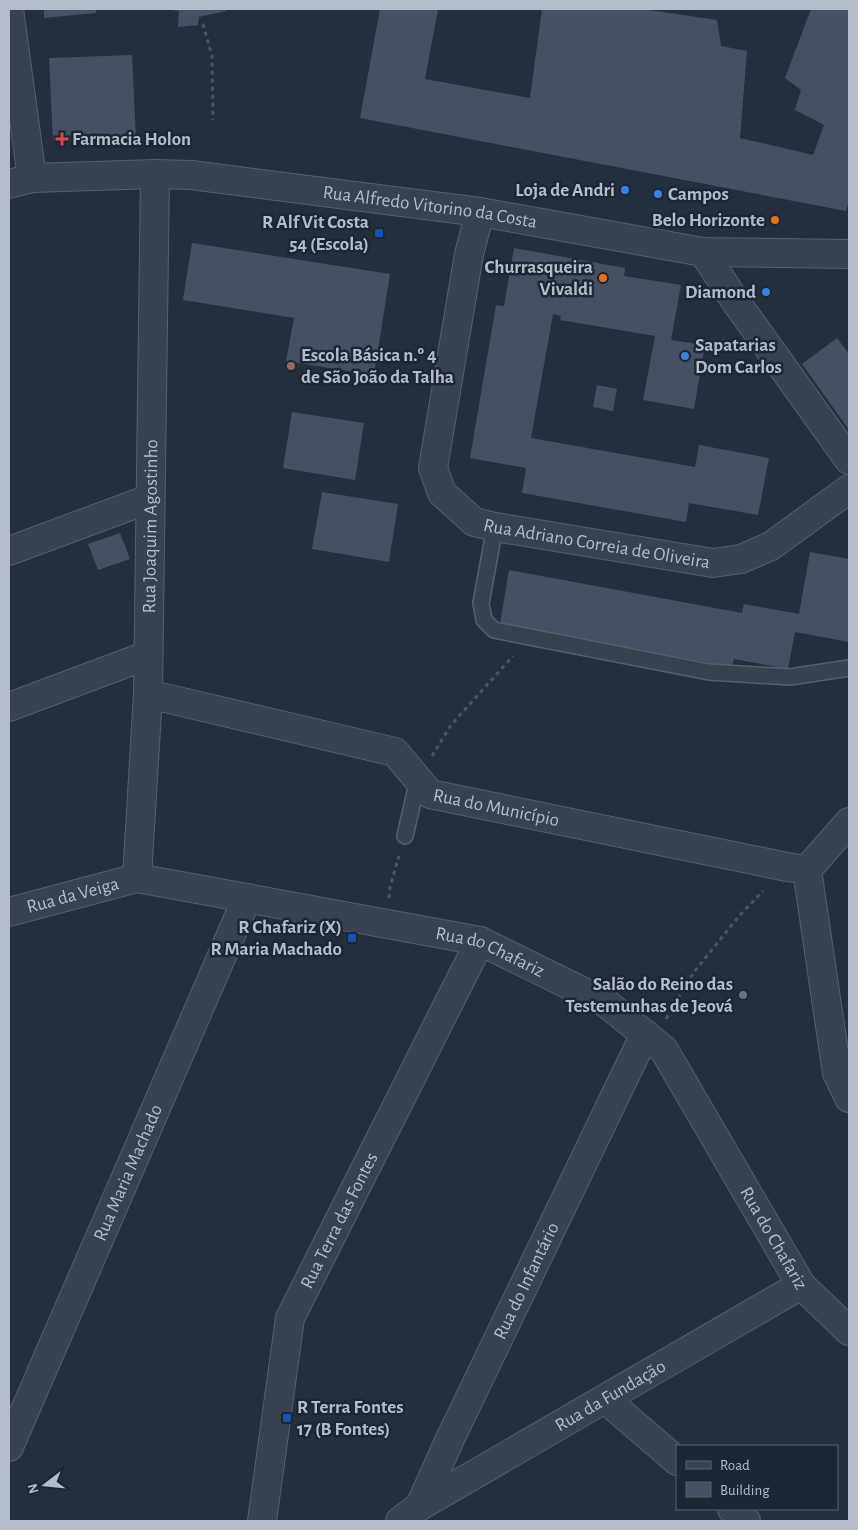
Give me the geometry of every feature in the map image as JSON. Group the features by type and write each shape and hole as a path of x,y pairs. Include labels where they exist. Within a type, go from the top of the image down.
{"street":[{"path":"9,9 20,181"},
{"name":"Rua Joaquim Agostinho","path":"137,878 148,694 149,499 155,174"},
{"name":"Rua Alfredo Vitorino da Costa","path":"20,181 191,174 480,212 703,252 849,254"},
{"name":"Rua Adriano Correia de Oliveira","path":"480,212 469,254 433,468 442,493 474,522 713,563 741,559 771,546 849,489"},
{"path":"703,252 736,302 849,460"},
{"path":"9,551 149,499"},
{"path":"9,707 148,655"},
{"name":"Rua do Município","path":"148,694 395,752 430,794 797,868"},
{"path":"849,822 797,868 837,1074 849,1098"},
{"name":"Rua do Chafariz","path":"137,878 480,941 606,1003 664,1050 801,1285 849,1331"},
{"name":"Rua da Veiga","path":"9,912 137,878"},
{"name":"Rua Maria Machado","path":"9,1447 246,898"},
{"name":"Rua Terra das Fontes","path":"262,1521 290,1318 480,941"},
{"name":"Rua do Infantário","path":"420,1516 450,1439 649,1037"},
{"name":"Rua da Fundação","path":"420,1516 480,1472 801,1285"},
{"path":"605,1399 676,1460"},
{"path":"450,1439 480,1472"},
{"path":"733,1510 746,1521"}],"lane":[{"path":"495,527 482,603 484,620 494,630 709,672 790,677 849,668"},
{"path":"405,836 418,779"}],"path":[{"path":"203,24 212,56 213,120"},
{"path":"418,779 451,725 530,637"},
{"path":"385,923 390,887 405,836"},
{"path":"649,1037 694,972 740,915 797,868"}],"building":[{"path":"44,9 96,9 96,13 44,18"},
{"path":"170,9 226,9 226,11 199,17 198,25 178,27 179,11"},
{"path":"380,9 438,9 425,79 530,98 542,9 643,9 717,20 721,46 747,51 740,138 813,155 824,125 795,110 801,90 785,78 811,9 849,9 849,200 846,211 360,118"},
{"path":"132,55 136,138 53,141 49,58"},
{"path":"192,243 390,274 374,375 286,361 294,318 183,300"},
{"path":"514,248 625,268 624,276 681,285 671,340 705,345 694,409 643,400 655,336 560,320 561,316 553,314 531,438 695,467 699,445 769,458 758,515 689,503 686,522 522,493 526,468 470,458 496,305 504,306"},
{"path":"837,338 849,354 849,430 802,364"},
{"path":"597,385 617,389 613,411 593,407"},
{"path":"292,412 364,423 355,480 283,468"},
{"path":"322,492 398,504 389,562 312,549"},
{"path":"120,533 130,559 98,570 88,544"},
{"path":"810,552 849,559 849,642 795,632 788,669 734,659 732,667 500,624 509,570 742,613 744,604 799,614"}],"place":[{"name":"Farmacia Holon","path":"62,139"},
{"name":"Loja de Andri","path":"625,190"},
{"name":"Campos","path":"658,194"},
{"name":"Belo Horizonte","path":"775,220"},
{"name":"R Alf Vit Costa 54 (Escola)","path":"379,233"},
{"name":"Churrasqueira Vivaldi","path":"603,278"},
{"name":"Diamond","path":"766,292"},
{"name":"Sapatarias Dom Carlos","path":"685,356"},
{"name":"Escola Básica n.º 4 de São João da Talha","path":"291,366"},
{"name":"R Chafariz (X) R Maria Machado","path":"352,938"},
{"name":"Salão do Reino das Testemunhas de Jeová","path":"743,995"},
{"name":"R Terra Fontes 17 (B Fontes)","path":"287,1418"}]}
